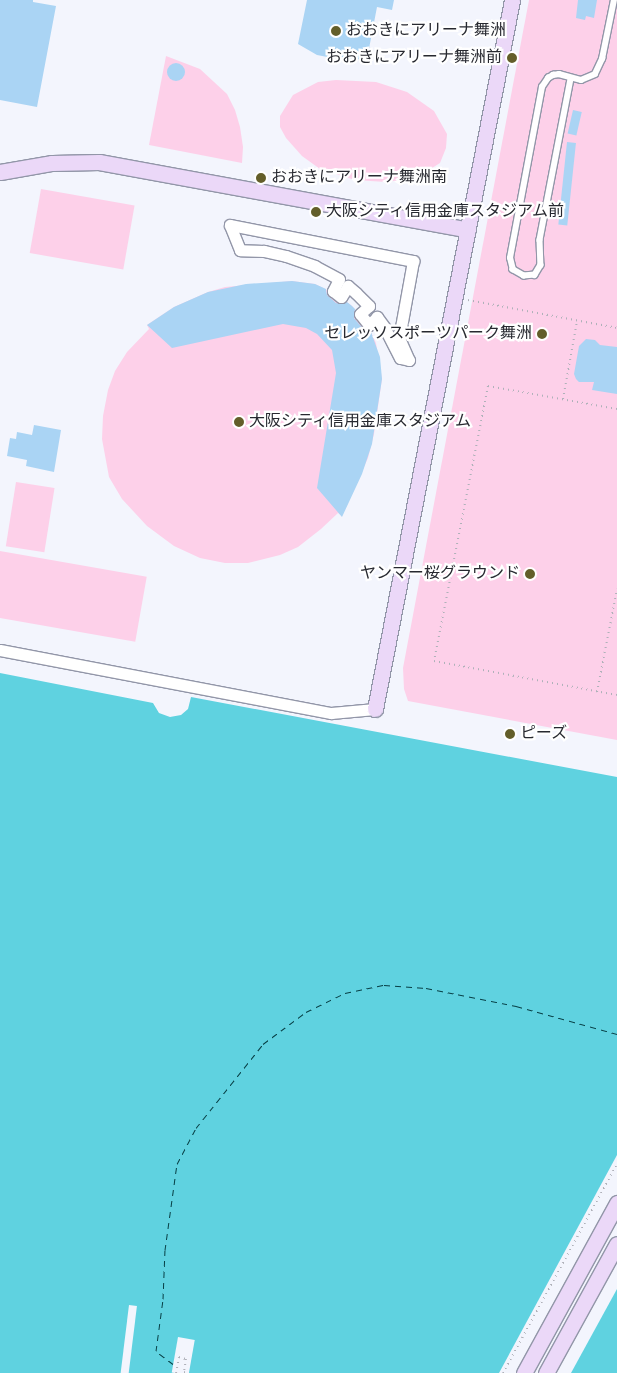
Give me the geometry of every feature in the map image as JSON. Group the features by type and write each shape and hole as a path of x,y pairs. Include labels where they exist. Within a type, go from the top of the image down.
{"street":[{"path":"0,650 331,713 375,709 406,540 456,298 512,0"},
{"path":"0,172 52,163 99,162 468,230"},
{"path":"230,225 413,261 399,338 409,360 400,358 385,328 377,318 369,325 360,314 368,306 348,286 341,297 333,292 340,280 315,266 264,250 240,250 230,225"},
{"path":"524,1373 617,1203"},
{"path":"546,1373 617,1244"}],"lane":[{"path":"572,79 540,240 541,265 535,275 524,276 513,270 510,258 542,88 548,78 553,75 559,74 572,79 589,78 599,67 614,0"}],"path":[{"path":"456,298 617,328"},
{"path":"562,399 578,321"},
{"path":"617,409 488,386 434,661 617,695"},
{"path":"597,692 617,589"},
{"path":"503,1373 617,1164"},
{"path":"172,1370 176,1372 179,1357 183,1360 186,1359 184,1372 188,1373"}],"shaded area":[{"name":"セレッソスポーツパーク舞洲","path":"529,0 617,0 617,740 408,701 404,689 403,668"},
{"path":"166,56 200,69 227,94 235,110 240,127 243,147 242,163 149,145"},
{"path":"336,80 376,82 407,92 434,111 447,134 446,148 440,163 416,178 386,182 355,180 320,169 302,156 286,138 280,127 280,116 293,95 318,82"},
{"path":"41,189 135,205 123,270 30,253"},
{"name":"大阪シティ信用金庫スタジアム","path":"292,281 315,284 339,296 352,306 367,324 376,343 382,379 374,434 368,458 342,516 338,513 298,547 280,555 248,563 225,563 200,558 174,546 147,526 122,499 109,477 102,439 103,416 108,390 115,371 127,352 149,329 147,325 174,307 208,292 225,287"},
{"path":"16,482 55,488 44,552 6,546"},
{"path":"0,551 147,577 135,642 0,618"}],"water":[{"path":"0,673 153,703 159,713 170,717 181,715 188,709 191,697 617,777 617,1373 0,1373"}],"pier":[{"path":"617,1155 617,1289 571,1373 499,1373"},
{"path":"129,1305 137,1306 129,1373 121,1373"},
{"path":"178,1337 195,1340 189,1373 172,1372"}],"building":[{"path":"0,0 33,0 33,2 56,6 37,107 0,100"},
{"name":"おおきにアリーナ舞洲","path":"307,0 394,0 392,10 377,7 367,59 343,60 317,55 298,44"},
{"path":"578,0 597,0 594,18 586,16 585,20 576,18"},
{"path":"176,63 184,68 185,72 180,80 176,81 168,76 167,72 172,64"},
{"path":"573,110 582,112 576,135 568,133"},
{"path":"567,142 576,143 567,225 558,225"},
{"path":"292,281 315,284 326,289 327,295 336,303 347,302 352,306 355,309 354,318 364,330 371,332 380,357 382,379 372,444 362,474 342,517 317,488 336,373 332,350 317,334 306,328 283,324 172,348 147,325 174,307 208,292 246,284"},
{"path":"586,339 595,340 600,345 617,347 617,394 592,390 594,382 579,382 576,379 574,374 579,346"},
{"path":"34,425 61,430 54,472 26,466 27,460 7,456 10,438 16,439 17,432 32,435"}],"ferry route":[{"path":"173,1364 156,1351 163,1299 165,1250 177,1164 196,1128 263,1044 306,1012 345,993 384,985 426,988 516,1006 617,1034"}],"place":[{"name":"おおきにアリーナ舞洲","path":"336,31"},
{"name":"おおきにアリーナ舞洲前","path":"512,58"},
{"name":"おおきにアリーナ舞洲南","path":"261,178"},
{"name":"大阪シティ信用金庫スタジアム前","path":"316,212"},
{"name":"セレッソスポーツパーク舞洲","path":"542,334"},
{"name":"大阪シティ信用金庫スタジアム","path":"239,422"},
{"name":"ヤンマー桜グラウンド","path":"530,574"},
{"name":"ピーズ","path":"510,734"}]}
